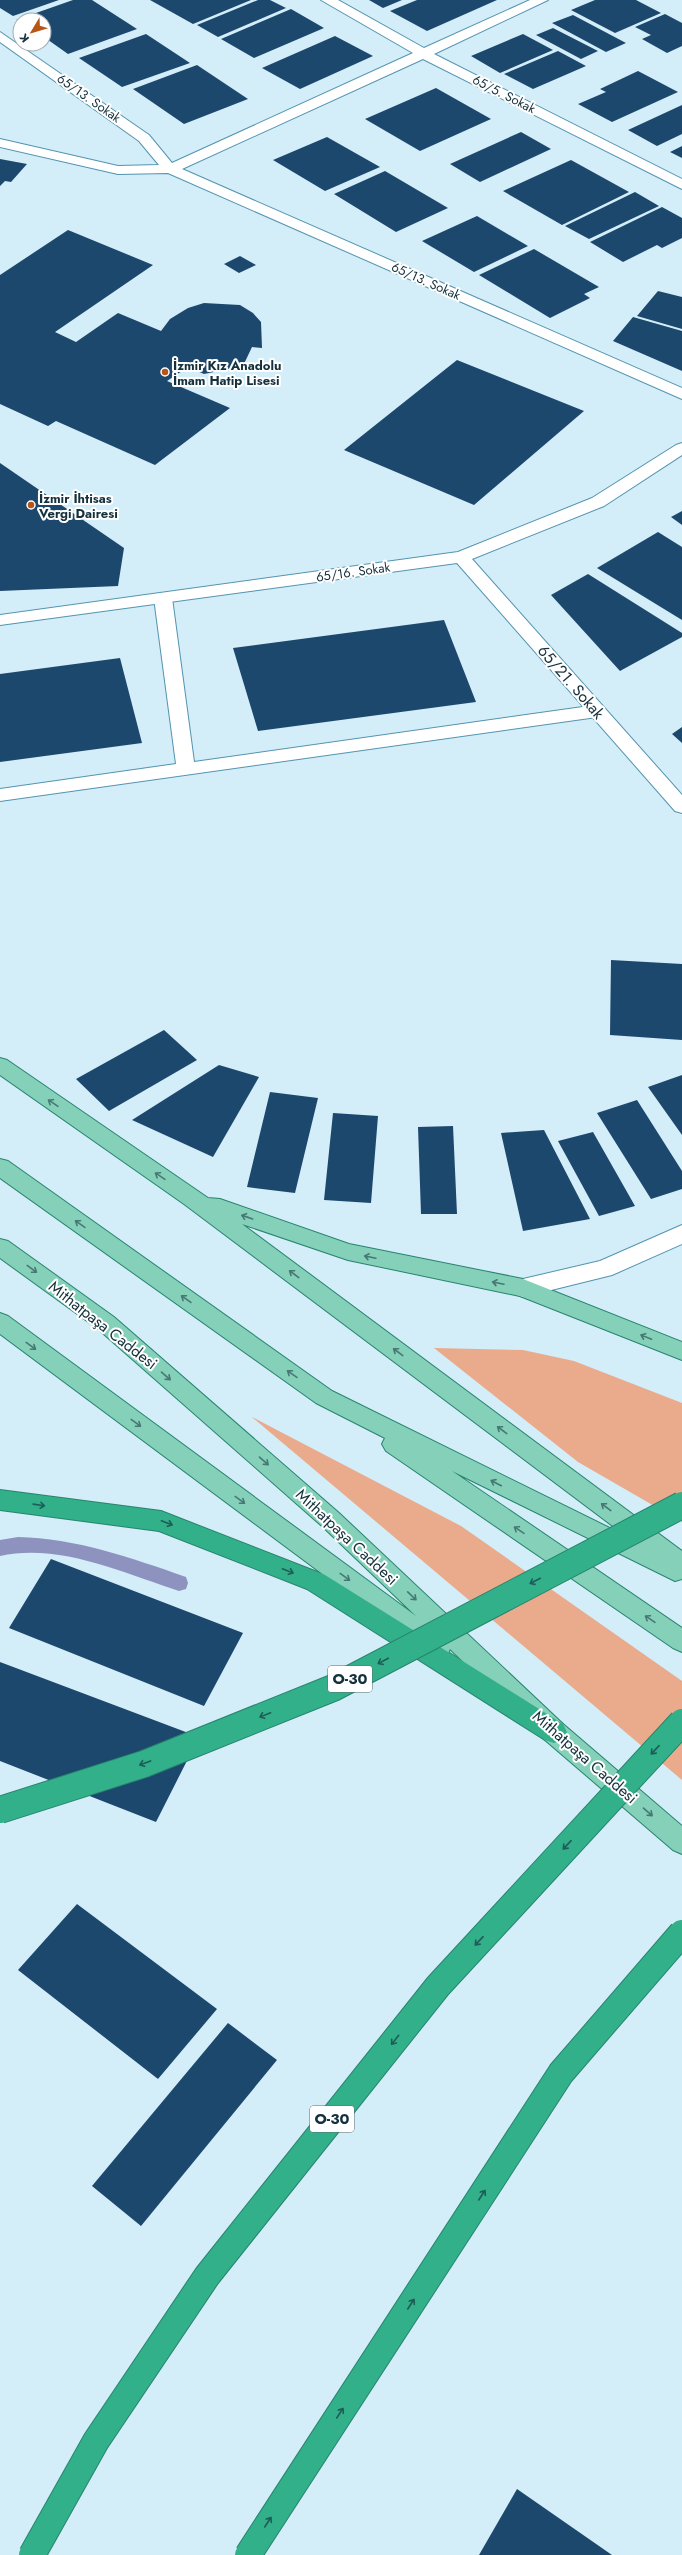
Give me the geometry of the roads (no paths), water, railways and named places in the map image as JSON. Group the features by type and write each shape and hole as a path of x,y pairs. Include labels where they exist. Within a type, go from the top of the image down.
{"highway":[{"path":"0,1500 161,1521 316,1582 554,1732"},
{"name":"O-30","path":"0,1810 144,1764 332,1688 682,1505"},
{"name":"O-30","path":"32,2555 96,2441 207,2276 438,1986 682,1722"},
{"path":"248,2555 561,2073 682,1933"}],"main road":[{"path":"0,1065 192,1198 682,1564"},
{"path":"0,1167 324,1397 682,1641"},
{"path":"192,1198 348,1252 523,1288 682,1351"},
{"name":"Mithatpaşa Caddesi","path":"0,1246 106,1323 331,1520 554,1732 682,1842"},
{"path":"0,1322 554,1732"},
{"path":"324,1397 682,1575"}],"street":[{"name":"65/5. Sokak","path":"328,0 424,54 682,185"},
{"path":"170,169 541,0"},
{"name":"65/13. Sokak","path":"5,44 144,138 170,169"},
{"name":"65/13. Sokak","path":"0,143 118,170 170,169 682,394"},
{"name":"65/16. Sokak","path":"0,620 460,557 598,502 682,448"},
{"name":"65/21. Sokak","path":"460,557 682,807"},
{"path":"163,598 186,769"},
{"path":"0,795 597,711"},
{"path":"523,1288 604,1269 672,1240 682,1233"}],"waterway":[{"path":"0,1548 18,1544 39,1545 63,1549 114,1562 179,1583"}],"place":[{"name":"İzmir Kız Anadolu İmam Hatip Lisesi","path":"165,372"},
{"name":"İzmir İhtisas Vergi Dairesi","path":"31,505"}]}
